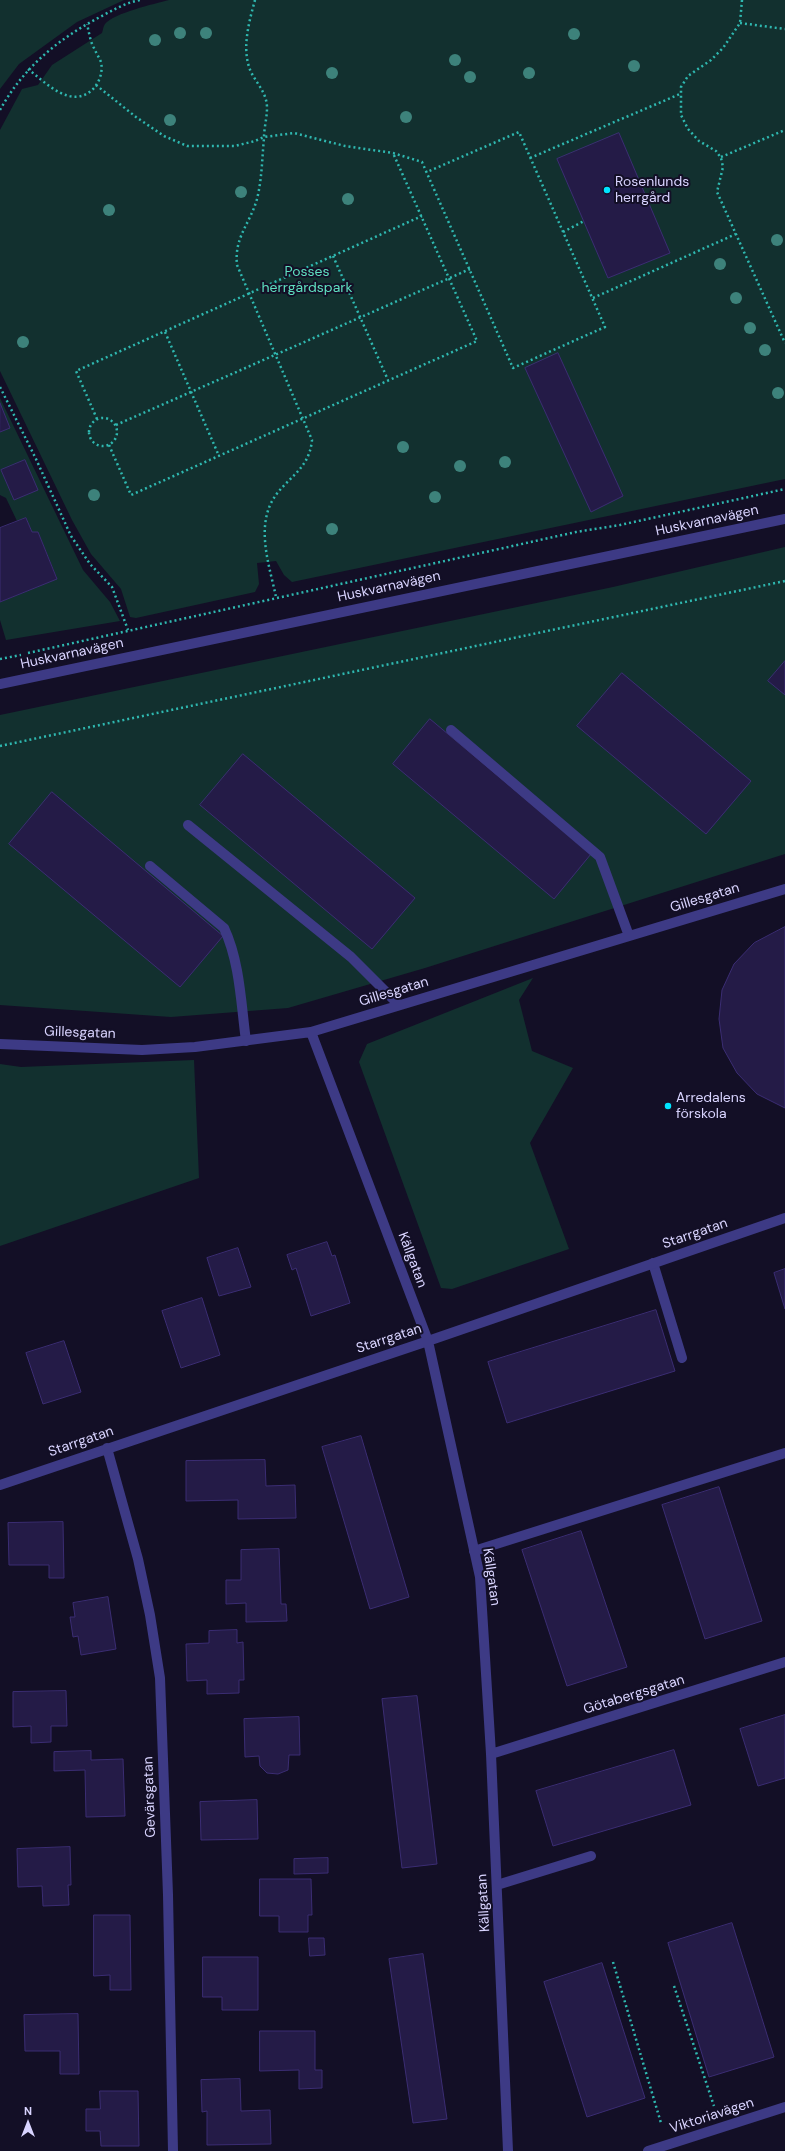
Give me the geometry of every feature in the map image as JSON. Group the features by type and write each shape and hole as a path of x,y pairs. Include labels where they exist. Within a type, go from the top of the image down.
{"street":[{"name":"Huskvarnavägen","path":"0,684 785,519"},
{"path":"451,730 600,857 629,936"},
{"path":"188,825 351,957 399,1005"},
{"path":"150,866 224,928 229,940 234,962 246,1040"},
{"name":"Gillesgatan","path":"0,1044 142,1050 195,1047 311,1032 785,889"},
{"name":"Källgatan","path":"311,1032 428,1341 480,1577 491,1754 508,2151"},
{"name":"Starrgatan","path":"0,1485 428,1341 785,1218"},
{"path":"653,1263 682,1358"},
{"name":"Gevärsgatan","path":"107,1448 140,1566 150,1615 160,1678 168,1895 173,2151"},
{"path":"474,1551 785,1452"},
{"name":"Götabergsgatan","path":"491,1754 785,1662"},
{"path":"497,1885 591,1856"},
{"name":"Viktoriavägen","path":"648,2151 785,2107"}],"path":[{"path":"0,110 28,69 52,48 87,24 127,3 140,0"},
{"path":"255,0 246,40 247,52 252,73 262,88 267,108 260,187 256,201 240,235 236,255 237,265 312,440 308,458 300,471 277,494 271,504 266,519 265,548 276,597"},
{"path":"742,0 740,23 719,52 688,76 681,87 680,116 692,136 716,150 721,158 724,167 717,192 785,343"},
{"path":"740,23 785,30"},
{"path":"28,69 61,94 70,97 88,93 96,85 101,71 100,62 93,47 87,24"},
{"path":"96,85 136,117 164,136 187,146 235,146 264,137 294,133 345,146 393,153 422,162 513,368 605,327 519,132 427,172"},
{"path":"530,158 680,94"},
{"path":"721,158 785,130"},
{"path":"109,445 131,495 477,340 393,153"},
{"path":"97,419 76,371 422,216"},
{"path":"563,232 584,221"},
{"path":"593,298 736,234"},
{"path":"333,256 388,380"},
{"path":"116,425 470,269"},
{"path":"165,332 219,456"},
{"path":"0,387 36,459 71,536 90,564 112,587 128,630"},
{"path":"108,418 116,425 117,437 109,445 97,445 90,438 89,428 97,419 108,418"},
{"path":"0,659 276,597 785,489"},
{"path":"0,746 785,581"},
{"path":"613,1962 668,2145"},
{"path":"674,1986 721,2128"}],"green space":[{"path":"0,0 124,0 77,22 19,64 0,89"},
{"name":"Posses herrgårdspark","path":"169,0 785,0 785,479 292,582 284,575 276,561 257,563 259,584 255,592 136,618 130,617 121,589 91,554 72,520 0,371 0,130 22,89 38,85 52,65 102,33 103,27 110,20 135,9"},
{"path":"0,398 83,570 110,602 120,621 6,640 0,620 0,602 57,578 38,532 32,532 26,518 17,521 6,498 0,495"},
{"path":"785,547 785,854 425,968 288,1008 171,1017 0,1005 0,715 613,587"},
{"path":"533,978 519,1000 532,1051 573,1068 530,1143 569,1249 452,1289 441,1288 359,1062 367,1044"},
{"path":"194,1060 199,1178 0,1246 0,1064 21,1067"}],"building":[{"name":"Rosenlunds herrgård","path":"619,133 670,253 608,278 557,159"},
{"path":"558,353 623,496 591,512 525,368"},
{"path":"0,403 10,428 0,432"},
{"path":"25,460 38,490 14,500 1,470"},
{"path":"26,518 32,532 38,532 57,579 0,602 0,528"},
{"path":"785,661 785,695 768,681"},
{"path":"622,673 751,781 706,834 577,726"},
{"path":"430,719 591,854 554,899 393,764"},
{"path":"243,754 415,898 372,949 200,805"},
{"path":"52,792 223,936 180,987 9,844"},
{"path":"785,927 785,1108 757,1094 737,1073 723,1048 719,1019 722,990 734,964 754,943"},
{"path":"327,1242 332,1256 335,1255 350,1303 311,1316 296,1268 292,1270 287,1255"},
{"path":"238,1248 251,1287 219,1296 207,1258"},
{"path":"785,1269 785,1309 774,1273"},
{"path":"202,1298 220,1355 181,1368 162,1311"},
{"path":"656,1310 675,1371 507,1423 488,1362"},
{"path":"64,1341 81,1392 43,1404 26,1353"},
{"path":"361,1436 409,1597 370,1609 322,1447"},
{"path":"265,1460 266,1486 295,1485 296,1518 238,1519 238,1500 186,1501 186,1461"},
{"path":"719,1487 762,1621 705,1639 662,1505"},
{"path":"63,1522 64,1578 49,1578 49,1565 9,1565 8,1523"},
{"path":"581,1531 627,1667 567,1686 522,1550"},
{"path":"279,1549 281,1604 286,1604 287,1621 246,1622 246,1603 226,1604 226,1580 241,1580 241,1550"},
{"path":"108,1597 116,1649 81,1655 78,1636 73,1637 70,1617 75,1617 73,1603"},
{"path":"237,1630 237,1643 243,1642 244,1680 239,1680 239,1693 207,1694 207,1680 187,1681 186,1644 209,1643 209,1631"},
{"path":"66,1691 67,1726 51,1726 51,1742 31,1743 31,1726 13,1727 13,1692"},
{"path":"417,1696 437,1864 402,1868 382,1699"},
{"path":"785,1715 785,1778 758,1786 740,1729"},
{"path":"299,1717 300,1755 289,1755 288,1770 278,1774 267,1773 260,1766 259,1756 245,1757 244,1719"},
{"path":"674,1750 691,1805 553,1846 536,1791"},
{"path":"91,1751 91,1760 123,1759 125,1816 86,1817 85,1770 54,1771 54,1752"},
{"path":"257,1800 258,1839 201,1840 200,1802"},
{"path":"70,1847 71,1885 68,1885 69,1905 43,1906 42,1886 18,1887 17,1849"},
{"path":"328,1858 328,1873 294,1874 294,1859"},
{"path":"260,1879 311,1879 312,1915 308,1915 308,1932 279,1932 279,1916 260,1916"},
{"path":"94,1915 130,1915 131,1990 110,1990 110,1975 94,1976"},
{"path":"732,1923 774,2057 709,2077 668,1943"},
{"path":"309,1938 324,1938 325,1955 310,1956"},
{"path":"423,1954 447,2119 413,2123 389,1959"},
{"path":"203,1957 258,1957 258,2010 222,2010 222,1997 203,1997"},
{"path":"602,1963 645,2098 587,2117 544,1982"},
{"path":"78,2014 79,2074 60,2074 60,2051 25,2051 24,2015"},
{"path":"260,2031 315,2031 315,2070 322,2070 322,2088 299,2089 299,2070 260,2071"},
{"path":"240,2079 241,2111 270,2110 271,2144 207,2145 207,2111 202,2112 201,2080"},
{"path":"100,2091 138,2091 139,2146 101,2146 100,2131 86,2131 86,2109 100,2109"}],"place":[{"name":"Rosenlunds herrgård","path":"607,190"},
{"name":"Arredalens förskola","path":"668,1106"}]}
